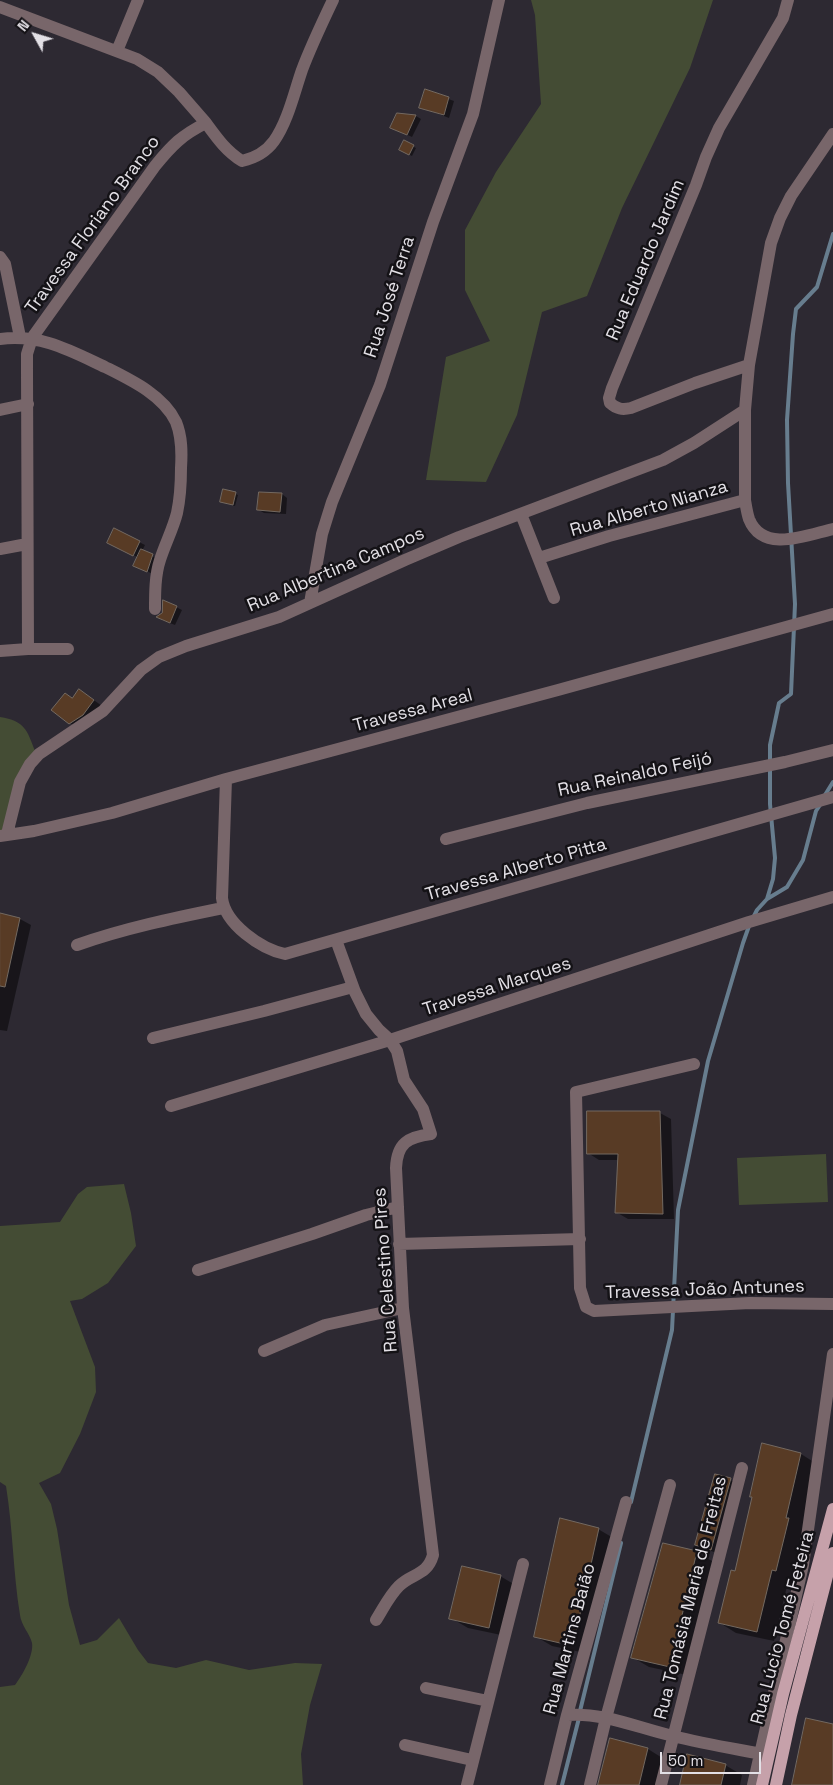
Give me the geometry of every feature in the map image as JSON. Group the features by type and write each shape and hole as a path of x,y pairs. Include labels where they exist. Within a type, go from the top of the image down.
{"main road":[{"name":"Rua Lúcio Tomé Feteira","path":"762,1785 764,1754 783,1694 833,1509"},
{"name":"Rua Lúcio Tomé Feteira","path":"776,1785 791,1715 833,1553"}],"street":[{"path":"117,52 138,0"},
{"path":"0,7 137,59 158,72 186,99 220,143 232,155 242,161 253,158 266,150 274,142 282,128 303,68 333,0"},
{"name":"Rua José Terra","path":"310,603 322,534 332,502 380,385 433,222 473,114 499,0"},
{"name":"Rua Eduardo Jardim","path":"749,365 695,383 631,408 617,409 610,404 609,398 612,388 696,186 706,157 719,128 783,18 788,0"},
{"name":"Travessa Floriano Branco","path":"26,338 175,142 206,123"},
{"path":"744,500 745,410 749,365 771,243 780,218 791,196 833,134"},
{"path":"0,257 5,264 26,338 28,404 28,649"},
{"path":"0,339 26,338 61,347 136,383 154,395 176,422 182,444 177,514 159,562 154,609"},
{"path":"0,410 28,404"},
{"name":"Rua Albertina Campos","path":"4,835 20,782 30,764 39,754 103,711 141,670 159,657 186,646 279,617 405,560 663,460 694,443 745,410"},
{"name":"Rua Alberto Nianza","path":"539,558 609,536 744,500 749,520 755,529 762,536 772,540 783,540 833,529"},
{"path":"520,514 554,598"},
{"path":"0,550 27,544"},
{"name":"Travessa Areal","path":"4,835 34,831 112,813 226,779 833,614"},
{"path":"0,651 28,649 68,650"},
{"name":"Rua Reinaldo Feijó","path":"446,839 587,803 785,762 833,750"},
{"path":"77,945 156,921 223,908 226,779"},
{"name":"Travessa Alberto Pitta","path":"223,908 232,921 249,936 273,952 285,954 827,798"},
{"name":"Travessa Marques","path":"171,1106 390,1040 749,922 833,897"},
{"name":"Rua Celestino Pires","path":"336,940 353,987 366,1014 390,1040 397,1052 404,1080 423,1109 431,1134 415,1136 406,1142 396,1154 399,1244 404,1308 434,1555 431,1563 424,1571 405,1581 397,1588 376,1620"},
{"path":"153,1038 353,987"},
{"name":"Travessa João Antunes","path":"694,1064 576,1092 580,1288 586,1307 594,1311 750,1303 833,1304"},
{"path":"198,1270 366,1215 398,1207"},
{"path":"399,1244 580,1240"},
{"path":"264,1351 325,1325 404,1308"},
{"path":"753,1785 764,1754 803,1565 833,1354"},
{"name":"Rua Tomásia Maria de Freitas","path":"662,1785 742,1468"},
{"path":"590,1785 602,1717 670,1485"},
{"name":"Rua Martins Baião","path":"550,1785 572,1714 626,1502"},
{"path":"467,1785 523,1564"},
{"path":"426,1688 488,1701"},
{"name":"Rua Tomásia Maria de Freitas","path":"572,1714 602,1717 673,1737 782,1757"},
{"path":"405,1746 472,1760"}],"green space":[{"path":"531,0 713,0 690,68 622,208 587,296 542,312 517,415 486,482 426,480 446,357 490,341 465,290 465,230 496,172 541,104 535,15"},
{"path":"0,717 20,724 30,737 35,751 0,835"},
{"path":"826,1154 828,1202 739,1205 737,1158"},
{"path":"124,1184 136,1246 108,1283 82,1299 70,1301 95,1367 96,1392 80,1434 60,1473 39,1483 51,1504 57,1529 69,1605 80,1645 97,1640 119,1618 148,1663 176,1668 206,1660 249,1670 295,1663 322,1664 310,1705 301,1754 303,1785 0,1785 0,1687 15,1685 27,1665 32,1643 20,1615 6,1486 0,1482 0,1226 60,1222 78,1194 87,1187"}],"building":[{"path":"425,89 449,97 444,115 419,108"},
{"path":"397,113 416,115 407,135 390,128"},
{"path":"404,140 414,145 409,155 399,150"},
{"path":"223,489 236,492 233,505 220,502"},
{"path":"259,492 282,493 280,512 257,510"},
{"path":"114,528 140,541 133,556 107,543"},
{"path":"141,549 153,554 147,572 133,566"},
{"path":"163,600 177,606 170,623 156,617 162,613"},
{"path":"79,689 94,700 83,715 69,724 51,710 65,693 72,698"},
{"path":"0,913 20,918 5,987 0,986"},
{"path":"587,1111 660,1111 663,1214 615,1213 618,1154 587,1154"},
{"path":"762,1443 801,1453 786,1518 789,1518 776,1571 772,1570 757,1632 718,1623 731,1570 735,1571"},
{"path":"715,1474 731,1478 711,1550 695,1545"},
{"path":"560,1518 599,1528 573,1646 534,1637"},
{"path":"663,1543 697,1551 670,1667 631,1658"},
{"path":"462,1566 501,1575 489,1628 449,1619"},
{"path":"806,1718 833,1724 833,1785 792,1785"},
{"path":"610,1738 648,1748 639,1785 598,1785"},
{"path":"687,1754 726,1764 721,1785 680,1785"}],"waterway":[{"path":"767,899 773,879 775,858 770,804 770,745 779,703 791,694 795,604 788,483 787,420 793,334 796,309 817,287 833,234"},
{"path":"825,795 833,782"},
{"path":"753,918 757,910 767,899 787,887 803,860 816,811 820,805"},
{"path":"631,1502 672,1330 678,1210 708,1061 749,926"},
{"path":"580,1711 621,1543"},
{"path":"562,1785 579,1718"}]}
